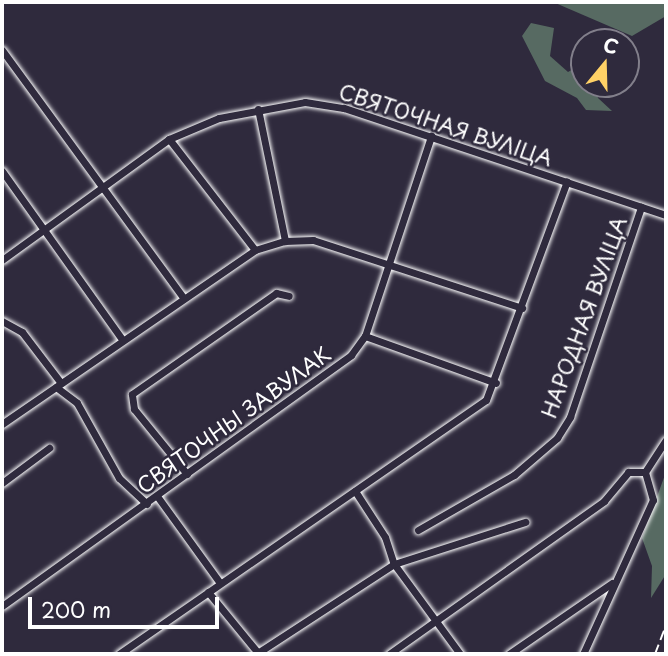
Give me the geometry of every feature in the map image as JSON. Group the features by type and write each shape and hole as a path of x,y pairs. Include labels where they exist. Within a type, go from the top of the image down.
{"street":[{"path":"2,50 183,297"},
{"name":"СВЯТОЧНАЯ ВУЛІЦА","path":"2,260 169,139 258,109 324,103 666,215"},
{"path":"258,109 285,241"},
{"path":"431,136 365,336 496,383"},
{"path":"169,139 255,250"},
{"path":"2,171 121,338"},
{"path":"119,654 486,400 496,383 567,181"},
{"name":"НАРОДНАЯ ВУЛІЦА","path":"418,530 514,475 557,438 570,418 641,207"},
{"path":"2,424 121,338 255,250 285,241 313,240 522,308"},
{"path":"187,474 134,409 132,394 276,293 289,296"},
{"path":"2,321 22,332 58,385 77,403 119,478 147,504"},
{"name":"СВЯТОЧНЫ ЗАВУЛАК","path":"2,606 351,355 365,336"},
{"path":"583,654 612,583 653,500 645,472 666,440"},
{"path":"2,483 49,448"},
{"path":"389,654 604,501 628,472 645,472"},
{"path":"355,491 385,537 394,564 460,654"},
{"path":"157,496 219,583"},
{"path":"208,592 257,654 394,564 525,522"},
{"path":"509,654 612,583"}],"green space":[{"path":"553,2 666,2 666,16 640,31 640,28 613,28"},
{"path":"531,23 554,28 550,56 570,71 570,94 545,81 522,36"},
{"path":"577,98 598,98 612,111 586,110"},
{"path":"666,472 666,574 651,598 652,566 642,538"}],"railway":[{"path":"655,654 666,626"}]}
